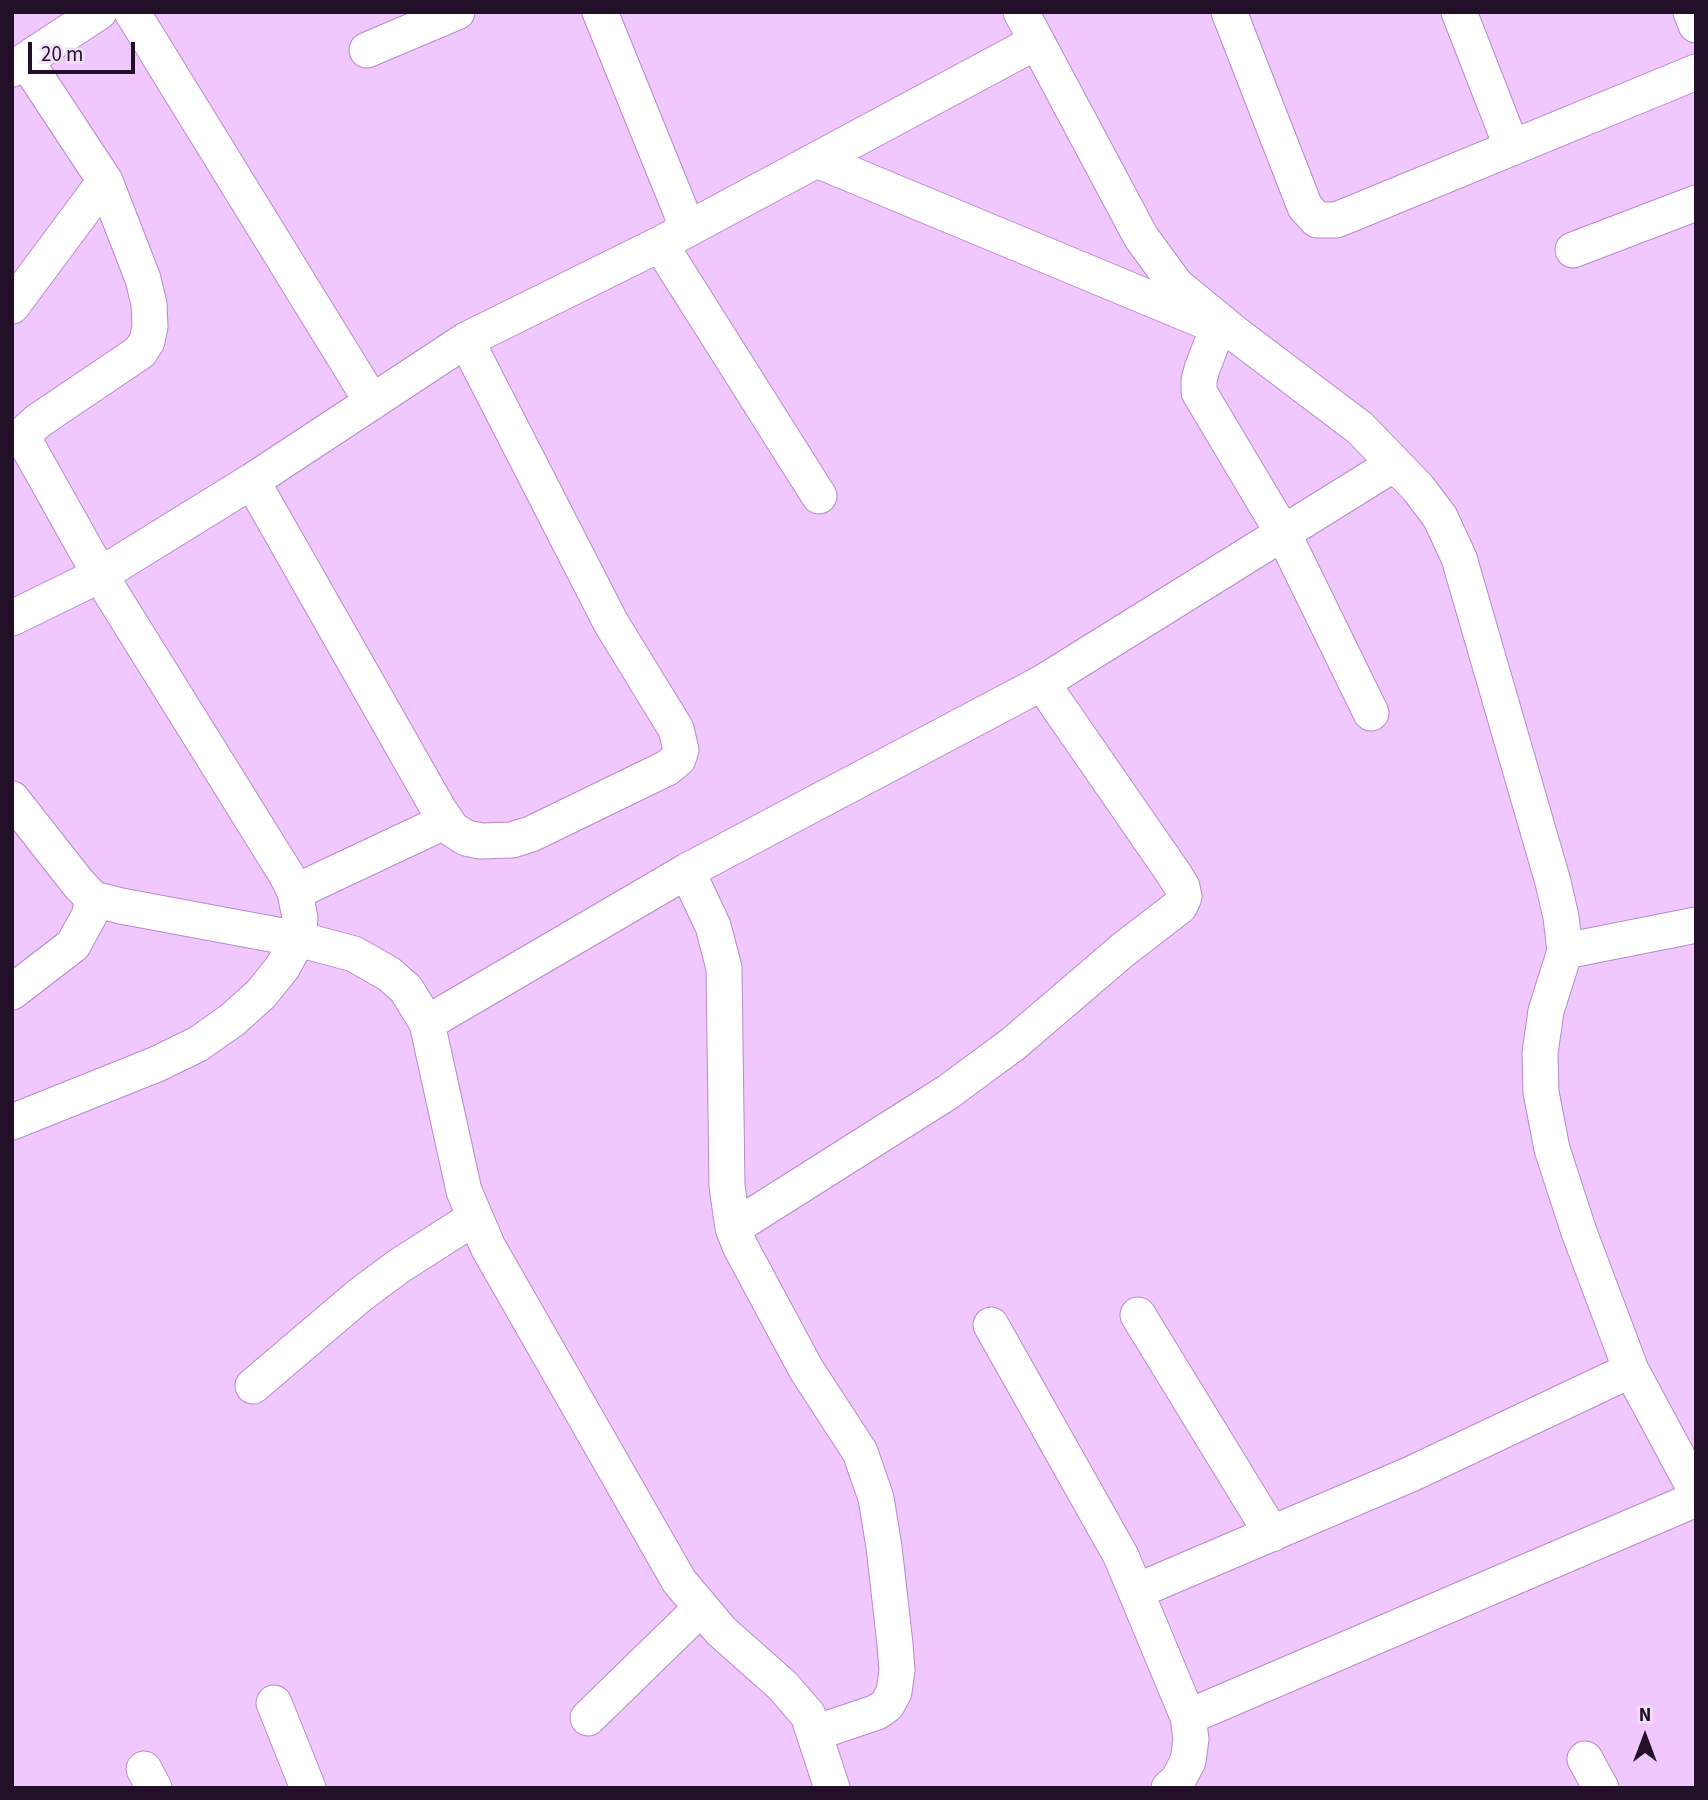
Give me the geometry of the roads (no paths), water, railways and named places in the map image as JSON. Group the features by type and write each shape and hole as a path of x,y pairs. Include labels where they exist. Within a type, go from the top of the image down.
{"street":[{"path":"12,1122 156,1065 198,1044 232,1020 261,994 282,968 298,939 300,918 295,892 100,575 26,443 28,430 38,421 140,352 148,341 150,315 143,279 104,181 19,65 99,12"},
{"path":"132,12 372,402"},
{"path":"368,50 457,12"},
{"path":"600,12 674,236 819,496"},
{"path":"1229,12 1305,207 1317,220 1336,220 1696,72"},
{"path":"1459,12 1512,148"},
{"path":"1691,12 1696,25"},
{"path":"12,618 100,575 252,481 466,340 674,236 817,160 1029,27 1141,237 1158,263 1177,285 1227,331 1360,428 1440,517 1459,558 1553,882 1564,951 1546,1011 1540,1053 1541,1092 1552,1149 1564,1189 1631,1370 1696,1491"},
{"path":"817,160 1227,331"},
{"path":"12,306 104,181"},
{"path":"1573,250 1696,203"},
{"path":"1227,331 1202,369 1199,392 1283,533 1371,713"},
{"path":"252,481 452,830 466,838 481,841 512,839 531,834 667,768 678,759 681,750 676,729 611,623 466,340"},
{"path":"427,1023 687,871 1042,683 1395,464"},
{"path":"733,1228 948,1092 1024,1036 1124,949 1180,906 1184,897 1182,887 1174,874 1042,683"},
{"path":"12,799 93,899 298,939 354,954 389,974 406,989 427,1023 464,1191 488,1247 679,1581 721,1631 783,1686 808,1715 832,1788"},
{"path":"295,892 446,821"},
{"path":"687,871 713,926 724,968 727,1186 733,1228 806,1369 860,1452 876,1498 884,1548 897,1670 894,1692 887,1704 877,1712 815,1733"},
{"path":"12,992 73,945 89,916 93,899"},
{"path":"1564,951 1696,925"},
{"path":"253,1386 360,1295 399,1266 474,1218"},
{"path":"1138,1315 1272,1534"},
{"path":"991,1325 1099,1514 1137,1591 1188,1717 1191,1739 1188,1761 1178,1780 1169,1788"},
{"path":"1137,1591 1411,1474 1631,1370"},
{"path":"1188,1717 1696,1499"},
{"path":"587,1718 701,1608"},
{"path":"274,1703 308,1788"}]}
